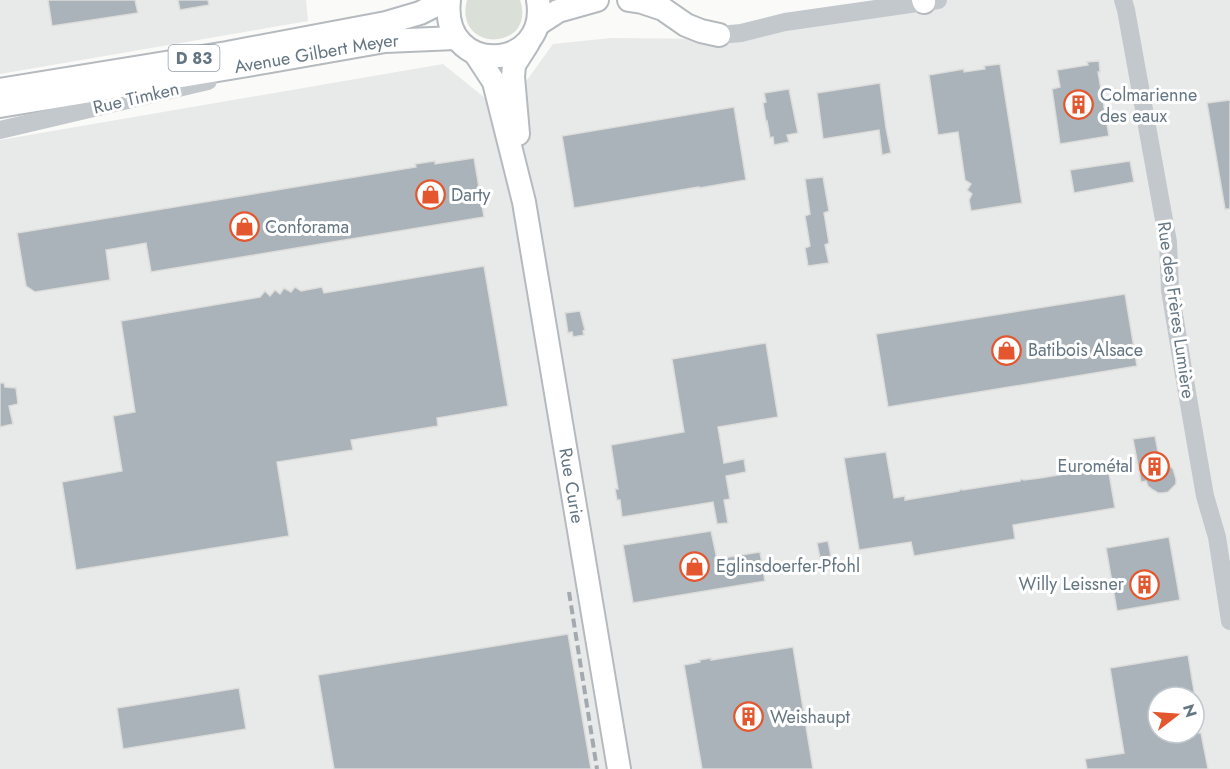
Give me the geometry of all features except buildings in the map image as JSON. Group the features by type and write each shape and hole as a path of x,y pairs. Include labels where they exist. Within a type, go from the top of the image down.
{"main road":[{"path":"447,0 450,26 456,38 475,53 490,57 505,56 519,50 534,32 558,11 597,0"},
{"name":"Avenue Gilbert Meyer","path":"0,90 227,53 386,23 420,13 447,0"},
{"path":"534,32 540,10 538,0"},
{"path":"629,0 663,9 687,25 719,35"},
{"name":"Rue Curie","path":"534,32 514,65 513,77 524,201 619,769"},
{"name":"Avenue Gilbert Meyer","path":"0,106 385,41 456,38"},
{"name":"Rue Curie","path":"475,53 494,82 524,201"}],"street":[{"name":"Rue des Frères Lumière","path":"1123,0 1157,176 1168,242 1170,290 1205,495 1217,537 1230,621"},
{"path":"719,35 741,33 784,22 928,1"},
{"name":"Rue Timken","path":"0,130 216,79 271,61"}],"shaded area":[{"path":"0,0 306,0 308,21 0,74"},
{"path":"467,0 520,0 522,17 517,29 507,37 495,39 482,37 472,30 466,18"},
{"path":"925,0 1230,0 1230,769 0,769 0,140 443,64 485,98 527,80 553,44 611,38 709,39"}],"railway":[{"path":"569,592 597,769"}],"place":[{"name":"Colmarienne des eaux","path":"1079,105"},
{"name":"Darty","path":"430,195"},
{"name":"Conforama","path":"244,227"},
{"name":"Batibois Alsace","path":"1007,350"},
{"name":"Eurométal","path":"1154,466"},
{"name":"Eglinsdoerfer-Pfohl","path":"695,566"},
{"name":"Willy Leissner","path":"1145,584"},
{"name":"Weishaupt","path":"749,717"}]}
